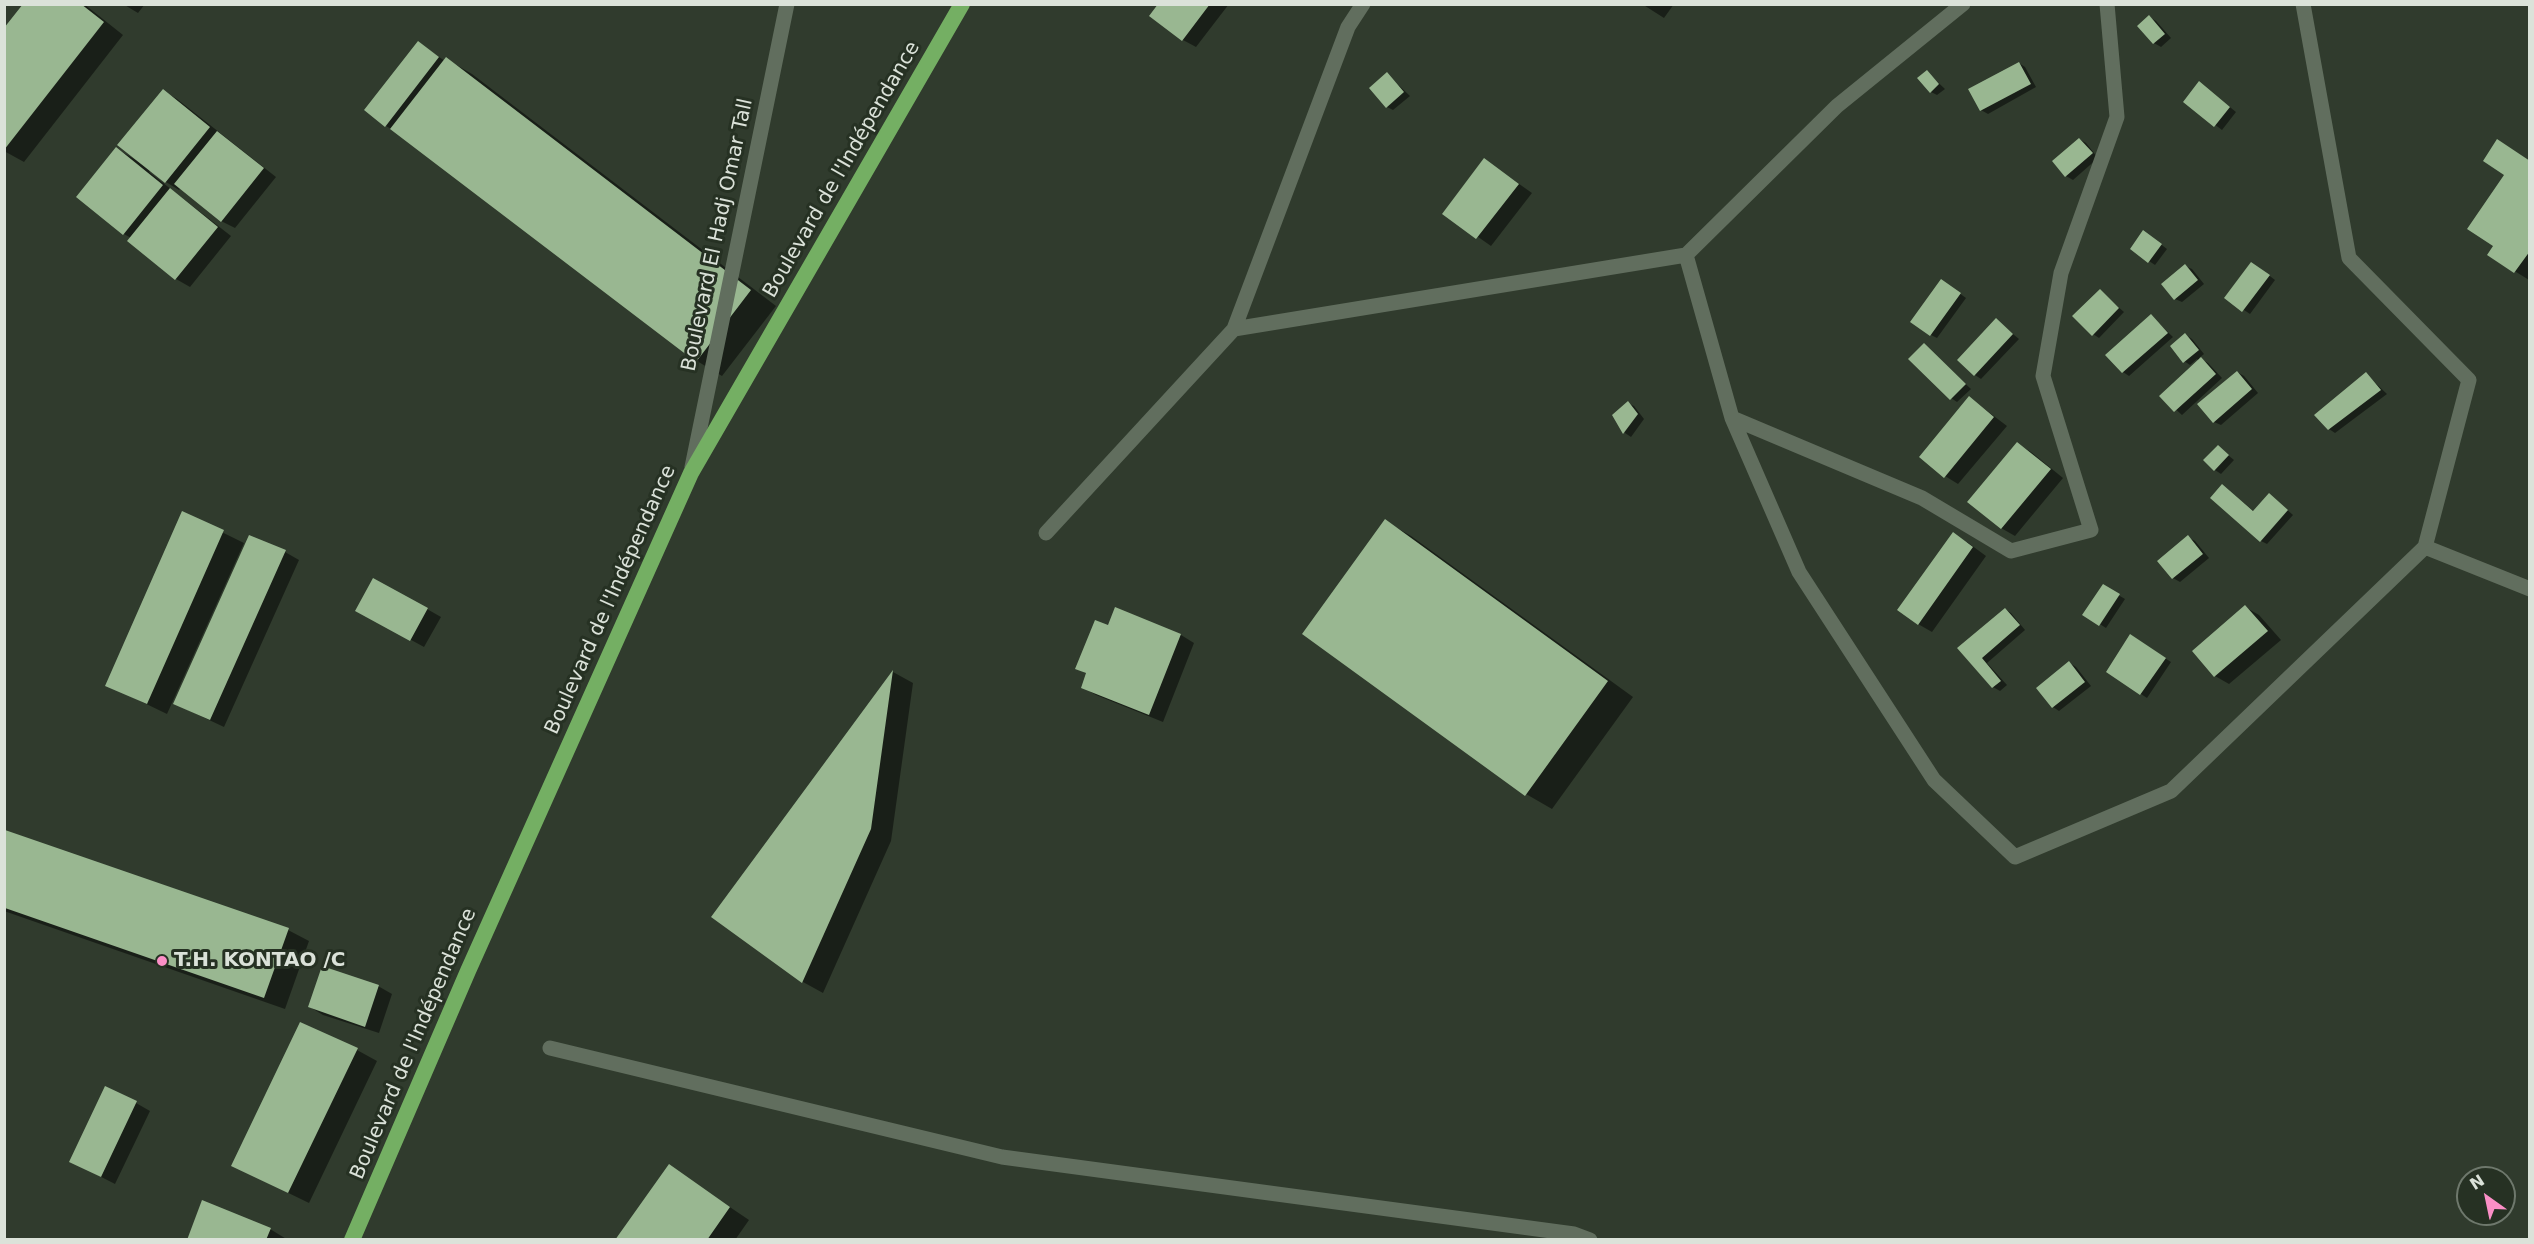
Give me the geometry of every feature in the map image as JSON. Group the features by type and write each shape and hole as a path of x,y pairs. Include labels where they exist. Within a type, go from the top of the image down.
{"highway":[{"name":"Boulevard de l'Indépendance","path":"352,1239 468,971 691,473 962,4"}],"street":[{"name":"Boulevard El Hadj Omar Tall","path":"691,473 787,4"},
{"path":"1046,533 1234,328 1348,27 1363,4"},
{"path":"1234,328 1686,255 1836,106 1963,4"},
{"path":"1732,418 1922,498 2011,551 2091,530 2043,376 2061,273 2117,117 2107,4"},
{"path":"1686,255 1732,418 1799,572 1934,780 2015,858 2171,791 2425,547 2469,381 2349,258 2303,4"},
{"path":"2425,547 2529,589"},
{"path":"550,1048 1002,1156 1562,1233 1590,1239"}],"building":[{"path":"23,4 81,4 104,22 4,150 4,28"},
{"path":"1158,4 1210,4 1182,41 1149,16"},
{"path":"2149,15 2165,34 2153,44 2137,26"},
{"path":"418,41 439,57 385,127 364,110"},
{"path":"446,57 751,290 696,362 390,129"},
{"path":"2019,62 2031,84 1980,111 1968,89"},
{"path":"1927,70 1939,84 1930,93 1917,78"},
{"path":"1387,72 1404,92 1386,108 1369,88"},
{"path":"2199,81 2230,107 2214,127 2183,102"},
{"path":"163,89 210,127 165,183 117,145"},
{"path":"217,131 264,168 221,222 174,184"},
{"path":"2079,138 2093,153 2065,177 2052,161"},
{"path":"2497,139 2530,161 2530,251 2514,273 2487,255 2493,246 2467,229 2504,175 2483,161"},
{"path":"116,147 163,185 123,235 76,197"},
{"path":"1484,158 1519,184 1476,239 1442,214"},
{"path":"170,188 218,227 175,280 127,241"},
{"path":"2143,230 2162,244 2148,263 2130,249"},
{"path":"2251,262 2270,275 2242,312 2224,298"},
{"path":"2185,264 2198,280 2174,300 2161,284"},
{"path":"1941,279 1961,293 1930,336 1910,322"},
{"path":"2100,289 2119,308 2092,336 2072,316"},
{"path":"2151,314 2168,333 2122,373 2105,355"},
{"path":"1996,318 2013,334 1974,376 1957,360"},
{"path":"2185,333 2199,350 2183,363 2170,346"},
{"path":"1924,343 1966,384 1950,400 1908,359"},
{"path":"2201,357 2216,374 2174,412 2159,396"},
{"path":"2237,371 2252,389 2213,423 2197,404"},
{"path":"2366,372 2381,390 2328,430 2314,415"},
{"path":"1969,396 1994,417 1944,478 1919,457"},
{"path":"1628,401 1638,414 1623,434 1612,415"},
{"path":"2017,442 2051,469 2001,529 1967,502"},
{"path":"2218,445 2229,455 2214,471 2203,460"},
{"path":"2222,484 2253,511 2269,493 2288,510 2260,542 2210,498"},
{"path":"182,511 224,530 147,704 105,686"},
{"path":"1385,519 1608,681 1525,796 1302,634"},
{"path":"1953,532 1973,547 1918,625 1897,610"},
{"path":"249,535 286,550 210,720 173,704"},
{"path":"2188,535 2203,554 2172,579 2157,561"},
{"path":"373,578 428,608 410,641 355,611"},
{"path":"2103,584 2120,594 2099,626 2082,615"},
{"path":"2245,605 2268,631 2214,677 2192,651"},
{"path":"1115,607 1181,634 1149,715 1081,688 1086,673 1075,669 1095,620 1108,625"},
{"path":"2005,608 2020,625 1982,658 2001,681 1992,688 1957,648"},
{"path":"2130,634 2166,658 2140,695 2106,672"},
{"path":"2069,661 2085,682 2052,708 2036,688"},
{"path":"893,670 871,829 802,983 711,917"},
{"path":"5,830 289,928 264,998 5,908"},
{"path":"322,966 379,985 365,1027 308,1007"},
{"path":"300,1022 358,1048 288,1193 231,1166"},
{"path":"105,1086 137,1101 101,1177 69,1162"},
{"path":"669,1164 730,1207 707,1240 615,1240"},
{"path":"202,1200 271,1228 266,1240 187,1240"}],"place":[{"name":"T.H. KONTAO /C","path":"162,961"}]}
